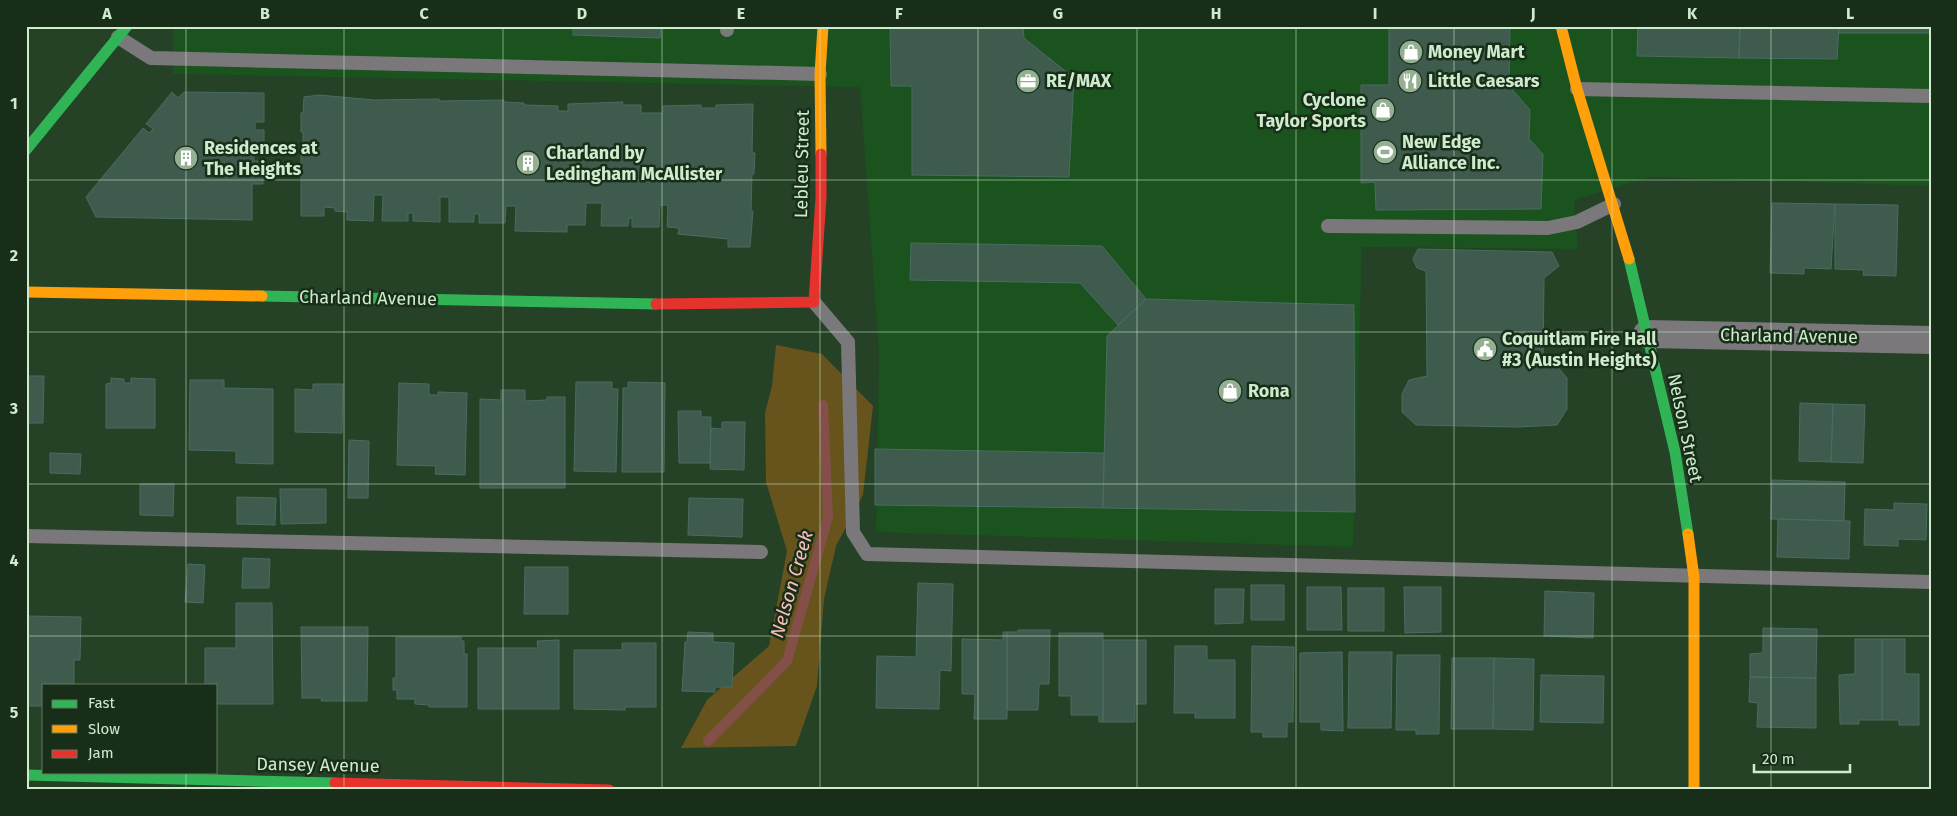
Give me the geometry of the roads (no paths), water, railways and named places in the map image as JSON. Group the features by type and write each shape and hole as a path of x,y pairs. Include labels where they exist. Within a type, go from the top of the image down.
{"street":[{"name":"Lebleu Street","path":"814,302 821,198 820,74 823,26"},
{"name":"Nelson Street","path":"1561,26 1577,88 1614,204 1634,278 1675,452 1694,577 1694,790"},
{"path":"26,150 122,32"},
{"name":"Charland Avenue","path":"26,292 710,305 814,302"},
{"name":"Charland Avenue","path":"1646,334 1931,340"},
{"name":"Dansey Avenue","path":"26,775 609,790"}],"lane":[{"path":"122,32 151,58 820,74"},
{"path":"1577,88 1931,96"},
{"path":"1328,226 1548,228 1577,222 1614,204"},
{"path":"814,302 848,342 853,532 867,554 1931,582"},
{"path":"26,536 761,552"}],"waterway":[{"name":"Nelson Creek","path":"708,741 787,661 828,517 823,405"}],"place":[{"name":"Money Mart","path":"1411,52"},
{"name":"RE/MAX","path":"1028,81"},
{"name":"Little Caesars","path":"1410,81"},
{"name":"Cyclone Taylor Sports","path":"1383,110"},
{"name":"New Edge Alliance Inc.","path":"1385,152"},
{"name":"Residences at The Heights","path":"186,158"},
{"name":"Charland by Ledingham McAllister","path":"528,163"},
{"name":"Coquitlam Fire Hall #3 (Austin Heights)","path":"1485,349"},
{"name":"Rona","path":"1230,391"}]}
